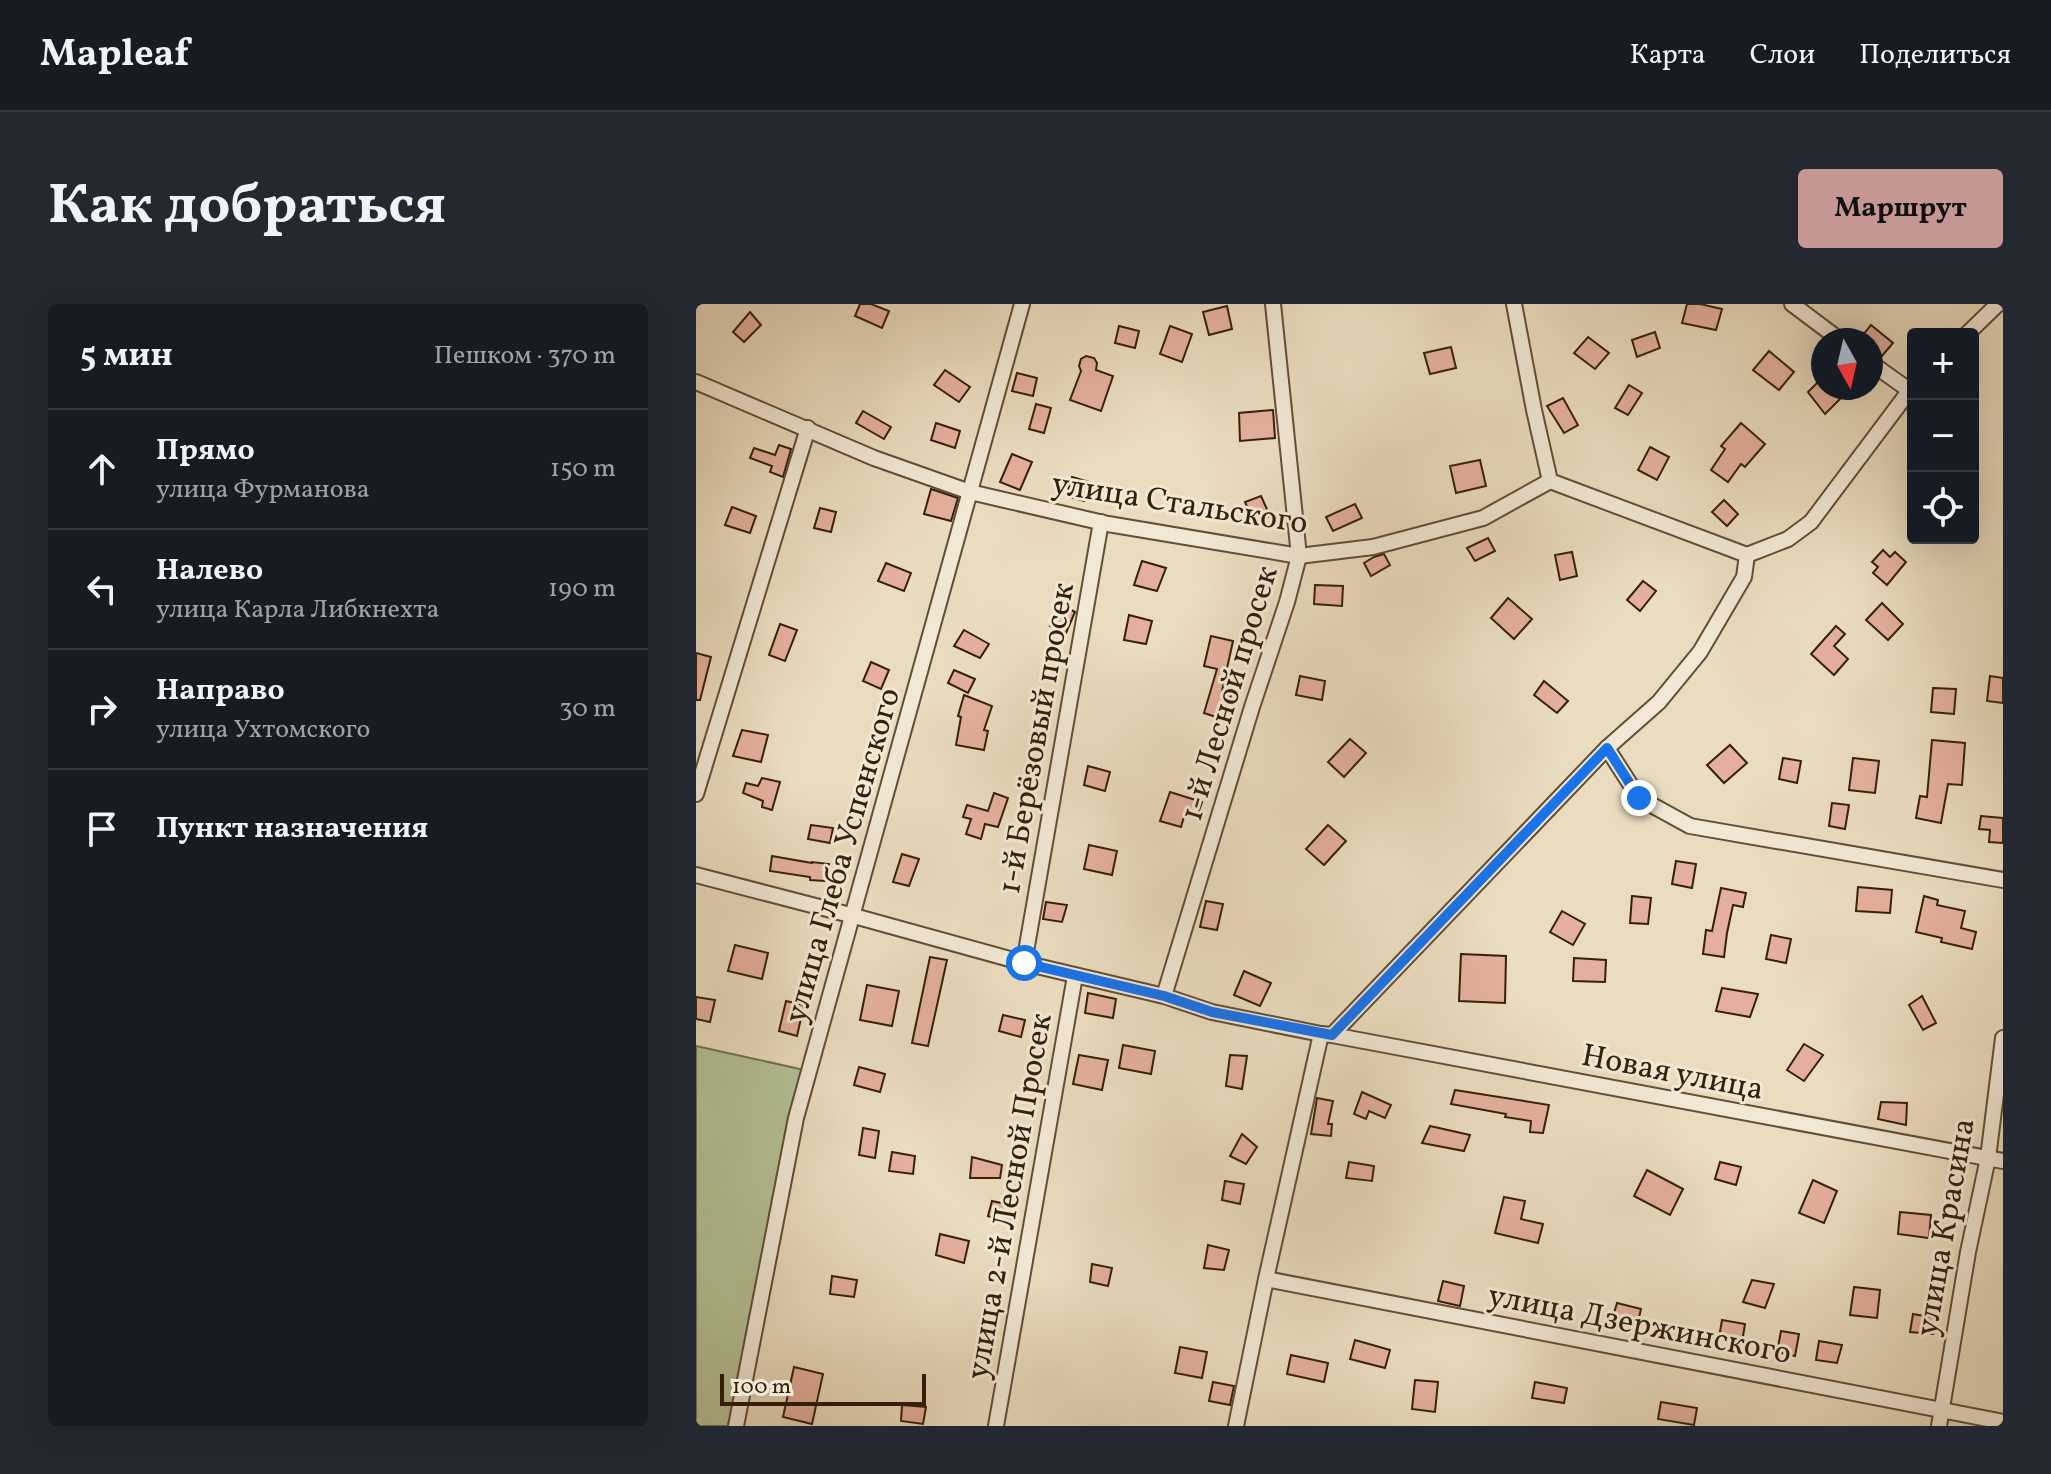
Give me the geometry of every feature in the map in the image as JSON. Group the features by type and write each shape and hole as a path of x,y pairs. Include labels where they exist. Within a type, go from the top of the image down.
{"street":[{"name":"улица Глеба Успенского","path":"736,1426 796,1118 1022,304"},
{"name":"1-й Лесной просек","path":"1164,996 1299,556 1273,304"},
{"path":"1514,304 1550,481 1747,555 1788,539 1811,522 1907,393"},
{"path":"1792,304 1824,328"},
{"path":"1973,328 1998,304"},
{"path":"1883,370 1907,386"},
{"name":"улица Стальского","path":"696,382 874,458 970,492 1101,522 1299,556 1373,547 1483,518 1550,481"},
{"path":"696,794 808,428"},
{"name":"1-й Берёзовый просек","path":"1024,963 1101,522"},
{"path":"1236,1426 1266,1279 1326,1035 1607,748 1659,702 1700,652 1744,577 1747,555"},
{"path":"1607,748 1639,798 1690,826 2003,880"},
{"name":"Новая улица","path":"696,875 1024,963 1164,996 1212,1012 2003,1161"},
{"name":"улица 2-й Лесной Просек","path":"996,1426 1075,976"},
{"name":"улица Красина","path":"1939,1426 1965,1267 1988,1158 2003,1038"},
{"name":"улица Дзержинского","path":"1266,1279 2003,1422"}],"green space":[{"path":"696,1046 809,1071 736,1426 696,1426"}],"building":[{"path":"860,304 871,304 889,311 882,328 855,316"},
{"path":"1687,304 1722,309 1716,330 1682,323"},
{"path":"1227,306 1232,329 1209,335 1203,312"},
{"path":"750,312 761,325 744,342 733,332"},
{"path":"1119,326 1139,331 1135,348 1115,343"},
{"path":"1170,326 1192,334 1182,362 1160,354"},
{"path":"1655,332 1660,348 1637,357 1632,340"},
{"path":"1883,335 1893,343 1883,355"},
{"path":"1588,337 1609,353 1595,369 1574,353"},
{"path":"1451,347 1456,368 1430,374 1424,353"},
{"path":"1769,351 1794,372 1779,390 1753,370"},
{"path":"1086,356 1094,358 1096,370 1113,376 1101,411 1070,400 1081,371 1081,359"},
{"path":"945,370 970,387 959,402 934,385"},
{"path":"1017,373 1037,378 1033,396 1012,391"},
{"path":"1629,385 1642,393 1628,415 1615,408"},
{"path":"1563,398 1578,425 1564,433 1547,406"},
{"path":"1814,400 1839,400 1825,414"},
{"path":"1036,404 1051,408 1044,433 1029,429"},
{"path":"1273,410 1275,438 1240,441 1239,413"},
{"path":"863,411 891,427 884,439 856,423"},
{"path":"936,423 960,431 955,448 931,440"},
{"path":"1741,423 1765,444 1745,467 1741,464 1728,482 1711,470 1725,449 1721,446"},
{"path":"779,445 791,449 783,477 770,472 772,466 750,458 754,448 775,455"},
{"path":"1650,447 1669,457 1657,480 1638,470"},
{"path":"1012,454 1032,462 1020,490 1000,482"},
{"path":"1480,460 1486,486 1456,493 1450,466"},
{"path":"1072,477 1099,485 1099,495 1084,501 1066,496"},
{"path":"931,489 958,498 951,521 924,514"},
{"path":"1261,496 1270,516 1254,523 1245,502"},
{"path":"1724,500 1738,514 1727,526 1712,512"},
{"path":"1355,504 1362,518 1333,531 1326,517"},
{"path":"732,507 756,516 750,533 725,525"},
{"path":"820,508 836,512 831,532 814,528"},
{"path":"1488,538 1495,551 1475,561 1467,548"},
{"path":"1883,550 1890,557 1895,552 1906,562 1887,585 1873,573 1878,567 1872,562"},
{"path":"1572,552 1577,576 1560,580 1555,555"},
{"path":"1384,554 1390,565 1371,576 1364,563"},
{"path":"1142,561 1166,568 1157,591 1134,585"},
{"path":"886,563 911,573 904,591 878,581"},
{"path":"1643,581 1656,591 1640,611 1627,600"},
{"path":"1315,585 1343,586 1342,606 1314,604"},
{"path":"1508,598 1532,619 1514,639 1491,618"},
{"path":"1882,603 1903,624 1888,640 1866,620"},
{"path":"1060,604 1075,612 1066,633 1050,626"},
{"path":"1129,615 1152,621 1146,644 1124,640"},
{"path":"780,624 797,630 785,661 769,655"},
{"path":"1836,626 1845,634 1834,646 1848,659 1834,675 1811,654"},
{"path":"964,630 989,644 980,658 954,646"},
{"path":"1211,636 1233,641 1222,691 1232,693 1222,719 1204,713 1217,669 1204,666"},
{"path":"696,653 711,657 700,700 696,700"},
{"path":"871,662 889,670 881,689 863,681"},
{"path":"954,670 975,679 968,693 948,683"},
{"path":"1300,676 1325,681 1322,700 1296,695"},
{"path":"1990,676 2003,678 2003,703 1987,701"},
{"path":"1544,681 1568,701 1557,713 1534,695"},
{"path":"1933,688 1956,689 1954,714 1931,712"},
{"path":"964,695 992,706 984,730 988,731 984,750 956,745 961,717 958,716"},
{"path":"742,730 768,735 761,762 733,756"},
{"path":"1350,739 1366,753 1344,777 1328,762"},
{"path":"1932,740 1965,743 1962,785 1948,784 1941,823 1916,818 1920,796 1927,797"},
{"path":"1730,745 1747,763 1724,783 1707,765"},
{"path":"1783,758 1801,761 1797,783 1779,779"},
{"path":"1853,758 1879,761 1875,793 1849,790"},
{"path":"1088,766 1110,772 1105,791 1084,785"},
{"path":"762,778 780,782 772,810 762,807 763,801 743,793 746,783 758,786"},
{"path":"1170,792 1202,802 1197,817 1185,813 1181,827 1160,821"},
{"path":"994,793 1008,798 998,827 985,824 981,839 966,834 971,819 963,817 967,805 988,811"},
{"path":"1832,803 1849,805 1845,829 1829,826"},
{"path":"1981,816 2003,818 2003,843 1989,842 1990,830 1979,829"},
{"path":"811,825 833,828 830,843 808,839"},
{"path":"1328,825 1346,841 1324,865 1306,849"},
{"path":"1089,845 1117,851 1112,875 1084,869"},
{"path":"902,854 919,859 909,886 893,882"},
{"path":"772,856 829,864 825,881 770,871"},
{"path":"1676,861 1696,864 1692,888 1672,884"},
{"path":"1858,887 1892,890 1890,913 1856,911"},
{"path":"1721,888 1746,893 1743,907 1733,905 1724,957 1703,954 1706,930 1712,931"},
{"path":"1632,896 1651,898 1648,924 1630,923"},
{"path":"1924,896 1938,900 1937,905 1965,911 1961,928 1976,932 1972,949 1916,932"},
{"path":"1206,901 1223,904 1217,930 1200,927"},
{"path":"1046,902 1067,905 1062,922 1043,919"},
{"path":"1562,911 1585,924 1573,945 1550,932"},
{"path":"1771,935 1791,939 1786,963 1766,959"},
{"path":"735,945 768,953 762,979 728,971"},
{"path":"1461,954 1506,956 1505,1003 1459,1001"},
{"path":"930,957 947,960 928,1046 912,1043"},
{"path":"1574,958 1606,960 1605,982 1573,981"},
{"path":"1244,971 1271,983 1260,1006 1234,995"},
{"path":"867,985 899,991 892,1026 860,1020"},
{"path":"1722,988 1758,994 1750,1017 1716,1011"},
{"path":"1088,993 1116,999 1113,1018 1085,1013"},
{"path":"1922,996 1936,1023 1923,1030 1909,1005"},
{"path":"696,997 715,1000 710,1022 696,1019"},
{"path":"786,1001 804,1005 797,1036 779,1031"},
{"path":"1003,1015 1025,1020 1021,1037 999,1031"},
{"path":"1804,1044 1823,1055 1804,1081 1787,1070"},
{"path":"1123,1045 1155,1051 1151,1074 1119,1068"},
{"path":"1079,1055 1108,1060 1102,1090 1073,1084"},
{"path":"1230,1055 1247,1056 1242,1089 1226,1086"},
{"path":"859,1067 885,1074 880,1092 854,1085"},
{"path":"1455,1090 1549,1105 1543,1133 1530,1132 1531,1121 1451,1104"},
{"path":"1362,1092 1391,1105 1385,1118 1369,1111 1366,1119 1354,1114"},
{"path":"1317,1098 1333,1101 1328,1124 1332,1124 1331,1136 1311,1134"},
{"path":"1881,1102 1907,1103 1906,1125 1878,1119"},
{"path":"1430,1126 1470,1135 1464,1151 1422,1143"},
{"path":"863,1128 879,1131 875,1158 859,1155"},
{"path":"1242,1134 1257,1147 1246,1164 1230,1156"},
{"path":"892,1152 915,1156 913,1174 889,1171"},
{"path":"972,1157 1002,1165 1000,1178 970,1178"},
{"path":"1349,1162 1374,1166 1372,1181 1346,1178"},
{"path":"1720,1162 1741,1167 1736,1185 1715,1179"},
{"path":"1647,1170 1683,1189 1670,1215 1634,1196"},
{"path":"1813,1180 1837,1191 1824,1223 1799,1213"},
{"path":"1225,1181 1244,1184 1240,1204 1222,1200"},
{"path":"1504,1197 1525,1201 1521,1219 1543,1224 1538,1243 1495,1233"},
{"path":"992,1201 1015,1206 1011,1224 988,1216"},
{"path":"1900,1212 1931,1215 1929,1238 1898,1234"},
{"path":"940,1234 969,1241 964,1263 936,1255"},
{"path":"1208,1245 1229,1250 1224,1270 1204,1268"},
{"path":"1092,1264 1112,1268 1108,1286 1090,1282"},
{"path":"832,1276 857,1280 854,1297 830,1294"},
{"path":"1752,1280 1774,1284 1765,1308 1743,1302"},
{"path":"1443,1281 1464,1286 1460,1306 1438,1301"},
{"path":"1854,1287 1880,1290 1877,1318 1850,1315"},
{"path":"1617,1303 1641,1309 1637,1326 1612,1320"},
{"path":"1913,1314 1936,1318 1933,1334 1910,1332"},
{"path":"1722,1320 1745,1324 1742,1342 1719,1338"},
{"path":"1781,1331 1799,1334 1795,1356 1777,1352"},
{"path":"1355,1340 1390,1350 1385,1368 1350,1359"},
{"path":"1819,1341 1842,1345 1837,1363 1816,1360"},
{"path":"1180,1347 1207,1352 1202,1378 1175,1373"},
{"path":"1291,1355 1328,1363 1324,1382 1287,1374"},
{"path":"794,1367 823,1374 812,1424 783,1417"},
{"path":"1415,1380 1438,1382 1435,1412 1412,1409"},
{"path":"1213,1382 1234,1386 1230,1405 1209,1401"},
{"path":"1535,1382 1567,1388 1564,1403 1532,1398"},
{"path":"1661,1402 1697,1408 1694,1425 1658,1419"},
{"path":"902,1405 926,1407 923,1424 901,1421"}],"route":[{"path":"1024,963 1164,996 1212,1012 1332,1035 1607,748 1639,798"}]}
